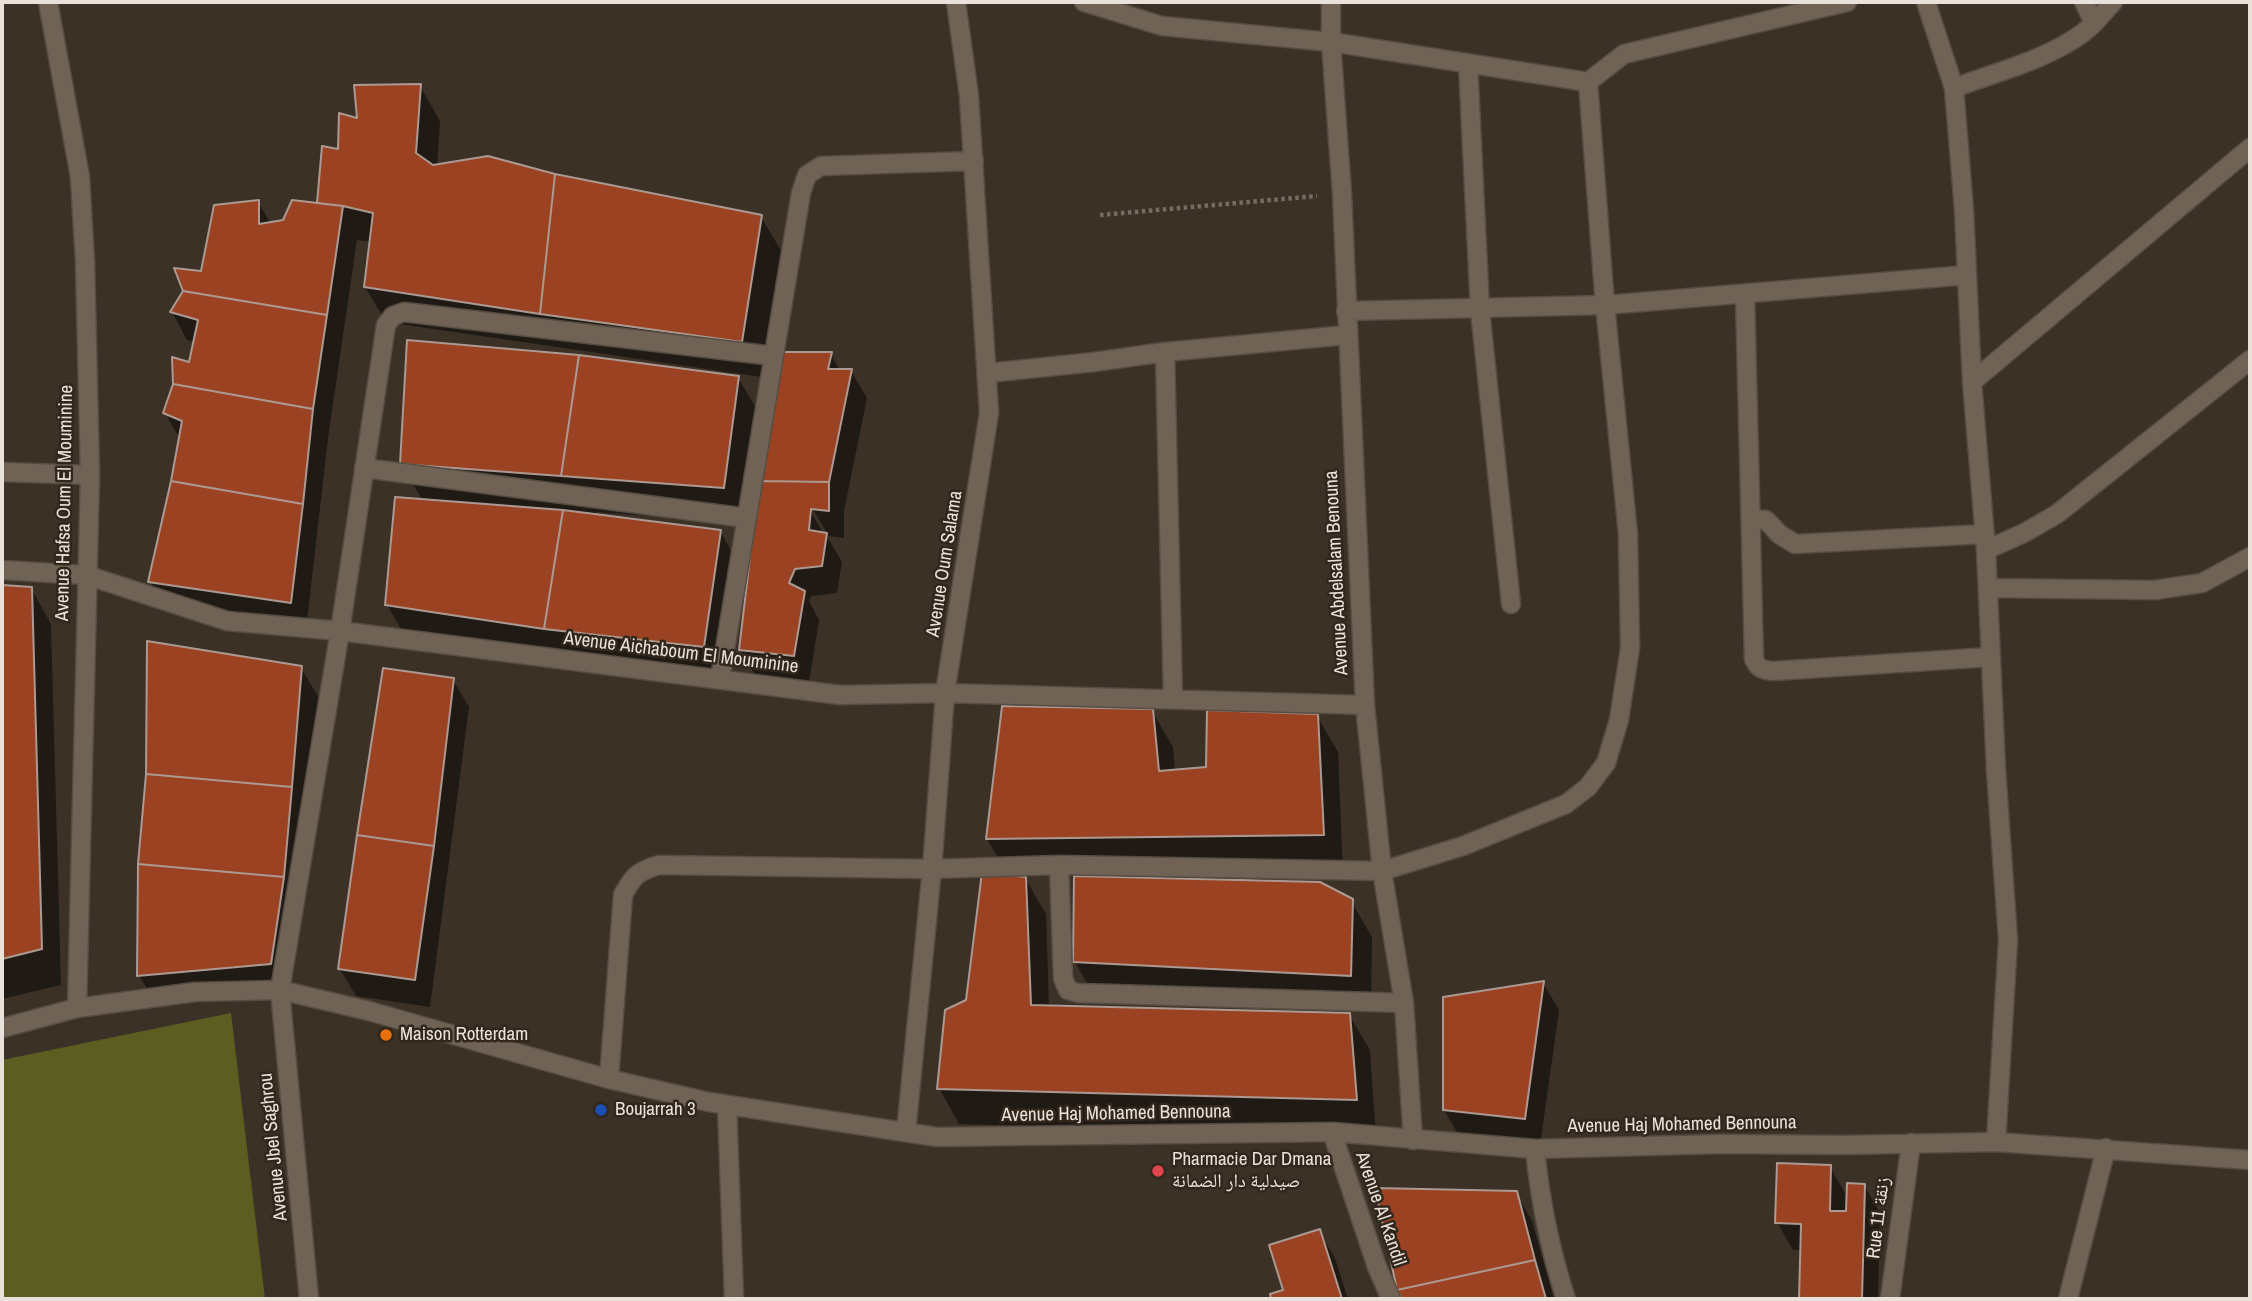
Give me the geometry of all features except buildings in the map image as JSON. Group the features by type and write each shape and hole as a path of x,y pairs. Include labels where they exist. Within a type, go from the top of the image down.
{"street":[{"name":"Avenue Hafsa Oum El Mouminine","path":"48,2 80,177 85,262 90,475 77,1008"},
{"name":"Avenue Oum Salama","path":"906,1132 932,869 945,693 989,413 969,96 956,2"},
{"path":"1084,2 1163,26 1331,42 1588,82 1624,54 1847,2"},
{"name":"Avenue Abdelsalam Benouna","path":"1331,2 1365,705 1382,871 1404,1003 1413,1140"},
{"path":"1926,2 1954,88 1972,382 1986,542 2008,940 1996,1142"},
{"path":"2084,2 2094,23"},
{"path":"1954,88 2048,53 2076,38 2113,2"},
{"path":"1468,64 1480,310 1511,604"},
{"path":"609,1079 623,895 632,879 645,869 659,865 932,869 1059,865 1382,871 1464,846 1566,804 1588,787 1606,763 1619,720 1630,648 1628,534 1605,305 1588,82"},
{"path":"1972,382 2250,148"},
{"path":"720,679 801,193 807,175 821,166 974,161"},
{"path":"1346,311 1480,310 1605,305 1967,275"},
{"path":"1745,294 1754,659 1757,666 1762,670 1991,657"},
{"name":"Avenue Jbel Saghrou","path":"309,1299 280,990 340,631 386,325 393,316 404,312 774,356"},
{"path":"988,373 1165,352 1347,335"},
{"path":"1165,352 1173,699"},
{"path":"1751,519 1766,520 1779,534 1795,544 1986,542 2024,533 2057,514 2250,360"},
{"path":"364,468 747,517"},
{"path":"2,471 90,475"},
{"path":"1988,588 2155,590 2202,583 2250,557"},
{"name":"Avenue Aichaboum El Mouminine","path":"2,570 86,575 227,621 340,631 840,695 945,693 1365,705"},
{"path":"1059,865 1063,978 1068,990 1404,1003"},
{"name":"Avenue Haj Mohamed Bennouna","path":"2,1028 77,1008 195,992 280,990 369,1011 609,1079 727,1105 937,1137 1332,1132 1535,1149 1721,1144 1996,1142 2250,1160"},
{"path":"727,1105 734,1299"},
{"name":"Avenue Al Kandil","path":"1332,1132 1377,1267 1391,1299"},
{"name":"Rue 11 زنقة","path":"1890,1299 1910,1143"},
{"path":"2068,1299 2106,1148"},
{"path":"1535,1149 1539,1194 1566,1299"}],"path":[{"path":"1100,215 1342,194"}],"shaded area":[{"path":"231,1013 265,1299 2,1299 2,1060"}],"place":[{"name":"Maison Rotterdam","path":"386,1035"},
{"name":"Boujarrah 3","path":"601,1110"},
{"name":"Pharmacie Dar Dmana صيدلية دار الضمانة","path":"1158,1171"}]}
